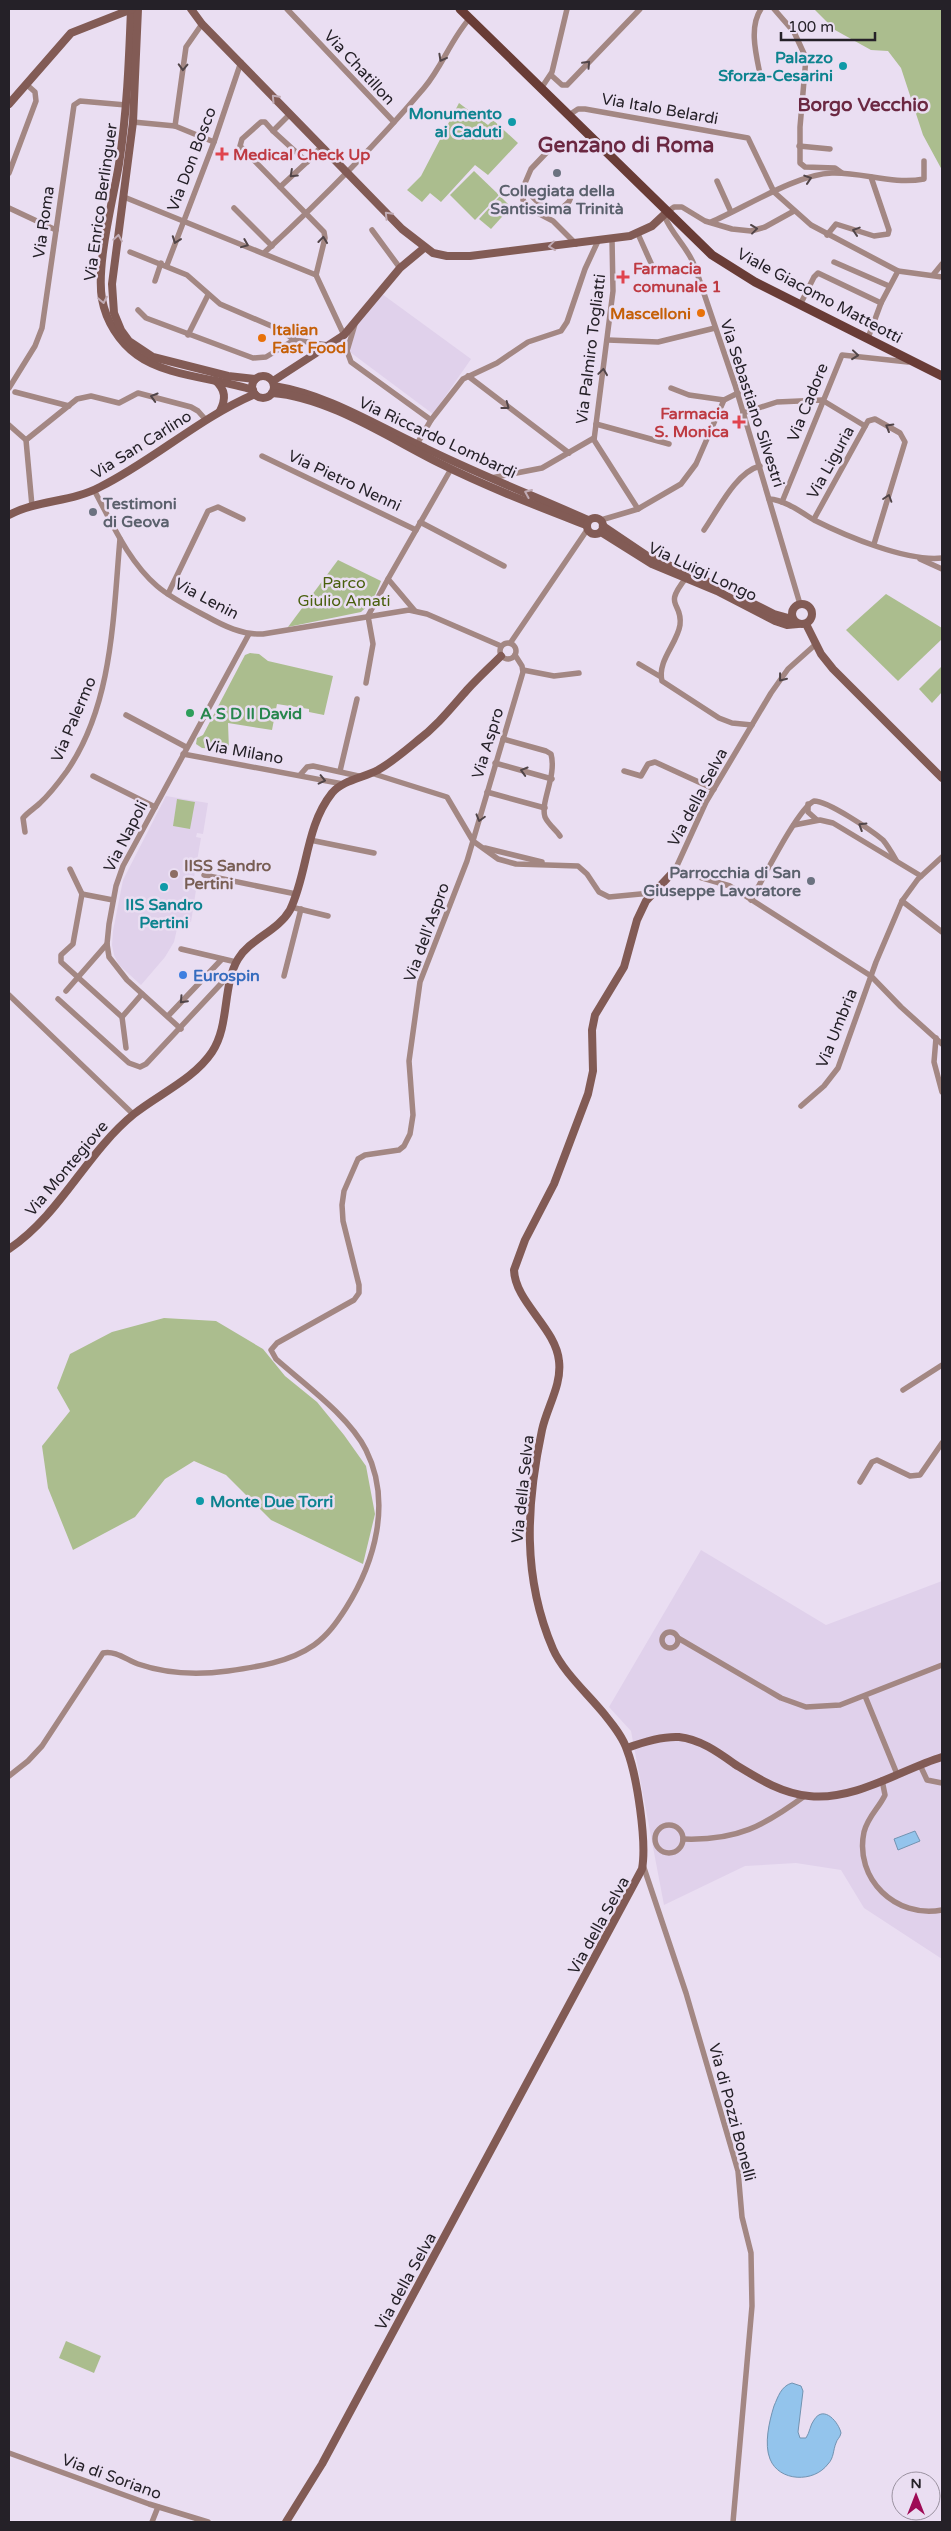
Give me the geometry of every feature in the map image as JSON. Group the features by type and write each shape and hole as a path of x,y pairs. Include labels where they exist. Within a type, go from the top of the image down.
{"main road":[{"name":"Viale Giacomo Matteotti","path":"460,9 542,87 666,214 712,255 750,280 942,376"}],"street":[{"name":"Via Enrico Berlinguer","path":"131,9 126,105 102,270 101,292 104,309 116,333 140,358 163,368 216,380 254,392"},
{"path":"9,104 73,32 131,9"},
{"name":"Via Enrico Berlinguer","path":"138,9 134,122 112,294 114,313 124,335 136,347 160,360 228,376 255,379 264,376 273,387"},
{"path":"191,9 202,24 402,228 424,248 441,255 463,256 576,244 638,234 678,206 702,220 732,229 753,230 765,227 794,211"},
{"name":"Via Chatillon","path":"287,9 394,122"},
{"path":"542,87 551,75 567,9"},
{"path":"551,75 562,85 567,86 640,9"},
{"path":"761,9 756,19 755,34 761,79"},
{"path":"774,9 791,28 806,56 799,146 799,160 805,167 898,182 924,179 924,161"},
{"path":"265,252 394,122 429,82 454,38 470,18"},
{"path":"175,126 186,47 202,24"},
{"name":"Via Don Bosco","path":"155,281 183,220 214,142 241,62"},
{"path":"9,173 36,101 35,92 26,84"},
{"name":"Via Roma","path":"9,388 41,332 74,105 80,101 126,105"},
{"name":"Via Italo Belardi","path":"569,116 578,109 585,108 748,138 774,192"},
{"path":"274,131 290,114"},
{"path":"134,122 175,126 214,142"},
{"path":"307,162 265,122 261,122 243,138 240,145 325,233 316,275 344,335"},
{"path":"564,145 549,150 534,165 524,188 523,200 526,206 553,221 576,244"},
{"path":"799,146 830,149"},
{"path":"280,187 321,147"},
{"path":"710,222 774,192 819,175 841,172"},
{"path":"827,235 835,224 874,236 888,233 871,177"},
{"path":"717,181 732,212"},
{"path":"524,188 551,211 562,208 570,200 571,194"},
{"path":"774,192 794,211 827,235 898,272 942,277"},
{"path":"124,197 265,252 316,275"},
{"path":"234,208 272,246"},
{"path":"9,209 56,230"},
{"name":"Via Sebastiano Silvestri","path":"666,214 692,259 744,412 800,604"},
{"path":"372,230 400,268"},
{"path":"638,234 655,272"},
{"name":"Via Palmiro Togliatti","path":"612,238 614,277 608,340 594,438 638,509"},
{"path":"417,444 431,420 468,376 488,368 528,342 561,331 567,322 584,269 598,240"},
{"path":"255,379 254,392 264,398 273,387 344,335 400,268 424,248"},
{"path":"130,252 164,264 194,280 208,295 231,310 283,331 294,340 330,346"},
{"path":"834,262 890,286"},
{"path":"933,275 942,264"},
{"path":"868,338 881,303 898,272"},
{"path":"800,305 814,277 818,274 881,303"},
{"path":"188,335 208,295"},
{"path":"138,310 145,318 256,359 266,357 294,340"},
{"name":"Via Riccardo Lombardi","path":"355,324 347,351 351,362 431,420"},
{"path":"608,340 658,342 715,328"},
{"name":"Via Cadore","path":"782,502 822,400 844,354 916,363"},
{"path":"468,376 569,453"},
{"path":"216,380 225,396 220,412"},
{"name":"Via Riccardo Lombardi","path":"273,387 328,401 587,525"},
{"name":"Via Riccardo Lombardi","path":"273,387 329,409 451,469 587,525"},
{"path":"671,388 693,396 724,400 738,393"},
{"path":"15,392 69,406"},
{"name":"Via San Carlino","path":"9,515 32,506 94,490 254,392"},
{"path":"26,440 82,397 95,397 119,403 138,393 190,407 200,413 206,420"},
{"path":"587,525 592,534 602,526 668,494 688,476 698,459 724,400"},
{"path":"744,412 777,402 822,400 865,426"},
{"name":"Via Liguria","path":"814,519 865,426 871,419 900,433 904,438 904,448 874,544"},
{"path":"596,424 669,444"},
{"path":"9,425 26,440 32,506"},
{"path":"491,478 533,471 594,438"},
{"name":"Via Pietro Nenni","path":"262,456 416,530"},
{"path":"704,530 740,478 749,470 760,466"},
{"path":"366,683 373,644 368,616 451,469"},
{"name":"Via Lenin","path":"94,490 120,539 142,570 168,594 220,624 249,634 263,634 368,616 415,611 501,646"},
{"path":"769,499 782,502 814,519 874,544 906,554 942,569"},
{"path":"168,594 210,509 218,507 243,519"},
{"path":"515,655 508,659 501,656 501,646 511,642 593,517 602,526"},
{"path":"420,522 504,566"},
{"name":"Via Luigi Longo","path":"602,526 643,560 733,599 775,621 787,625 799,622"},
{"name":"Via Luigi Longo","path":"602,526 654,559 707,581 774,614 799,622"},
{"name":"Via Palermo","path":"25,832 23,818 44,799 69,768 86,732 104,685 109,662 120,539"},
{"path":"906,554 925,558 942,558"},
{"path":"661,677 680,625 674,595 686,578"},
{"path":"388,579 415,611"},
{"path":"799,622 811,619 811,610 806,605 800,604 792,610 799,622 833,669 942,778"},
{"name":"Via Napoli","path":"181,1029 114,966 109,957 107,944 114,900 122,870 186,747 249,634"},
{"path":"511,642 516,648 515,655 523,670 554,676 579,673"},
{"name":"Via della Selva","path":"286,2522 331,2448 572,1998 629,1898 643,1865 643,1846 636,1789 627,1748 610,1721 556,1655 540,1611 532,1575 528,1540 533,1482 542,1430 555,1389 559,1363 555,1346 518,1286 514,1270 525,1240 554,1184 588,1094 592,1072 591,1034 596,1015 624,967 637,920 651,894 674,870 714,789 784,674 816,644"},
{"name":"Via Montegiove","path":"9,1249 24,1238 56,1206 103,1143 134,1114 196,1069 212,1052 221,1031 236,962 245,951 283,918 291,907 310,840 328,799 343,784 371,773 435,727 468,688 501,656"},
{"path":"639,664 661,677 666,686 719,718 732,723 752,725"},
{"name":"Via Aspro","path":"473,841 523,670"},
{"path":"340,771 357,699"},
{"path":"126,715 186,747"},
{"path":"503,739 550,752 552,779 545,808 546,820 560,836"},
{"name":"Via Milano","path":"183,754 343,784"},
{"path":"624,771 641,776 648,764 654,762 714,789"},
{"path":"495,764 552,779"},
{"name":"Via Milano","path":"300,775 312,766 362,777"},
{"path":"371,773 447,797 473,841 498,859 511,863 574,865 583,870 597,889 607,896 622,898 651,894"},
{"path":"93,776 155,807"},
{"path":"487,792 545,808"},
{"path":"751,900 794,826 808,804 814,801 820,802 868,830 885,843 896,860"},
{"path":"808,804 808,812 817,820"},
{"path":"794,826 817,820 836,824 921,876"},
{"path":"310,840 374,853"},
{"name":"Via dell'Aspro","path":"9,1776 28,1761 42,1746 103,1653 111,1652 157,1669 193,1673 239,1669 285,1659 305,1651 328,1633 349,1603 366,1572 376,1539 378,1504 377,1488 367,1453 359,1439 325,1402 276,1359 272,1350 277,1343 351,1302 358,1294 359,1285 342,1216 344,1191 358,1159 365,1155 398,1150 404,1146 410,1134 413,1115 409,1061 420,982 473,841"},
{"name":"Via Umbria","path":"801,1106 824,1086 838,1068 871,976 902,901 921,876 942,857"},
{"path":"70,869 82,894 73,944 61,958 78,977 122,1017 126,1048"},
{"path":"674,870 720,882 871,976 901,1007 942,1044"},
{"path":"204,875 296,894"},
{"path":"82,894 114,900"},
{"path":"902,901 942,932"},
{"path":"291,907 328,916"},
{"path":"284,976 301,910"},
{"path":"66,991 107,944"},
{"path":"181,949 236,962"},
{"path":"168,1016 222,959"},
{"path":"58,999 129,1063 136,1067 146,1064 181,1029 226,977 233,972"},
{"path":"122,1017 142,994"},
{"path":"9,995 134,1114"},
{"path":"936,1038 934,1062 942,1092"},
{"path":"903,1390 942,1365"},
{"path":"860,1482 872,1462 877,1460 910,1476 920,1475 942,1443"},
{"path":"678,1638 796,1705 811,1708 830,1707 865,1696 942,1665"},
{"path":"865,1696 897,1774"},
{"path":"627,1748 666,1738 689,1739 711,1748 768,1784 786,1791 806,1795 843,1794 942,1757"},
{"path":"920,1765 926,1780 942,1783"},
{"path":"882,1780 885,1795 868,1819 864,1835 863,1856 868,1872 877,1887 896,1904 918,1911 942,1910"},
{"path":"683,1838 717,1839 735,1835 773,1819 806,1795"},
{"path":"668,1825 680,1830 683,1838 678,1849 667,1852 657,1846 655,1837 659,1829 668,1825"},
{"name":"Via di Pozzi Bonelli","path":"643,1865 686,1993 726,2138 738,2172 742,2217 751,2253 752,2306 733,2522"},
{"name":"Via di Soriano","path":"9,2453 158,2507 208,2522"},
{"path":"152,2522 158,2507"}],"shaded area":[{"path":"382,294 471,359 433,414 350,352 357,324"},
{"path":"166,796 208,803 203,834 197,833 196,837 201,838 192,889 196,890 191,922 179,920 174,942 165,957 141,985 119,965 112,945 113,931 123,880"},
{"path":"701,1550 826,1625 942,1581 942,1959 864,1908 841,1870 796,1863 745,1866 664,1905 631,1731 609,1707"}],"green space":[{"path":"814,9 942,9 942,170 923,135 901,68 888,51 871,50 835,30"},
{"path":"459,103 488,125 493,120 518,143 488,175 475,165 441,202 430,193 422,202 407,190 421,176"},
{"path":"474,171 499,195 475,220 450,195"},
{"path":"500,196 511,207 491,229 479,219"},
{"name":"Parco Giulio Amati","path":"338,560 381,581 371,602 361,612 288,627"},
{"path":"886,594 942,628 942,639 898,681 846,630"},
{"path":"250,653 259,654 268,661 333,676 324,715 309,712 309,709 277,704 272,730 228,723 229,750 202,748 196,744 197,738 203,735 245,655"},
{"path":"942,666 942,692 932,703 919,689"},
{"path":"177,799 195,802 190,829 173,826"},
{"path":"164,1318 216,1321 263,1349 285,1376 317,1402 344,1435 366,1466 375,1514 363,1564 271,1520 226,1475 194,1461 165,1479 135,1517 73,1550 48,1488 42,1446 70,1411 57,1388 70,1354 112,1332"},
{"path":"66,2341 101,2356 94,2373 59,2358"}],"water":[{"path":"915,1831 920,1841 898,1850 894,1839"},
{"path":"792,2383 801,2386 803,2391 798,2432 800,2438 806,2438 813,2422 822,2414 826,2414 834,2420 841,2433 830,2462 822,2470 806,2477 789,2476 781,2472 770,2459 767,2447 770,2419 774,2406 783,2389"}],"place":[{"name":"Palazzo Sforza-Cesarini","path":"843,66"},
{"name":"Monumento ai Caduti","path":"512,122"},
{"name":"Medical Check Up","path":"222,154"},
{"name":"Collegiata della Santissima Trinità","path":"557,173"},
{"name":"Farmacia comunale 1","path":"623,277"},
{"name":"Mascelloni","path":"701,313"},
{"name":"Italian Fast Food","path":"262,338"},
{"name":"Farmacia S. Monica","path":"739,422"},
{"name":"Testimoni di Geova","path":"93,512"},
{"name":"A S D Il David","path":"190,713"},
{"name":"IISS Sandro Pertini","path":"174,874"},
{"name":"Parrocchia di San Giuseppe Lavoratore","path":"811,881"},
{"name":"IIS Sandro Pertini","path":"164,887"},
{"name":"Eurospin","path":"183,975"},
{"name":"Monte Due Torri","path":"200,1501"}],"district":[{"name":"Borgo Vecchio","path":"863,104"},
{"name":"Genzano di Roma","path":"626,145"}]}
